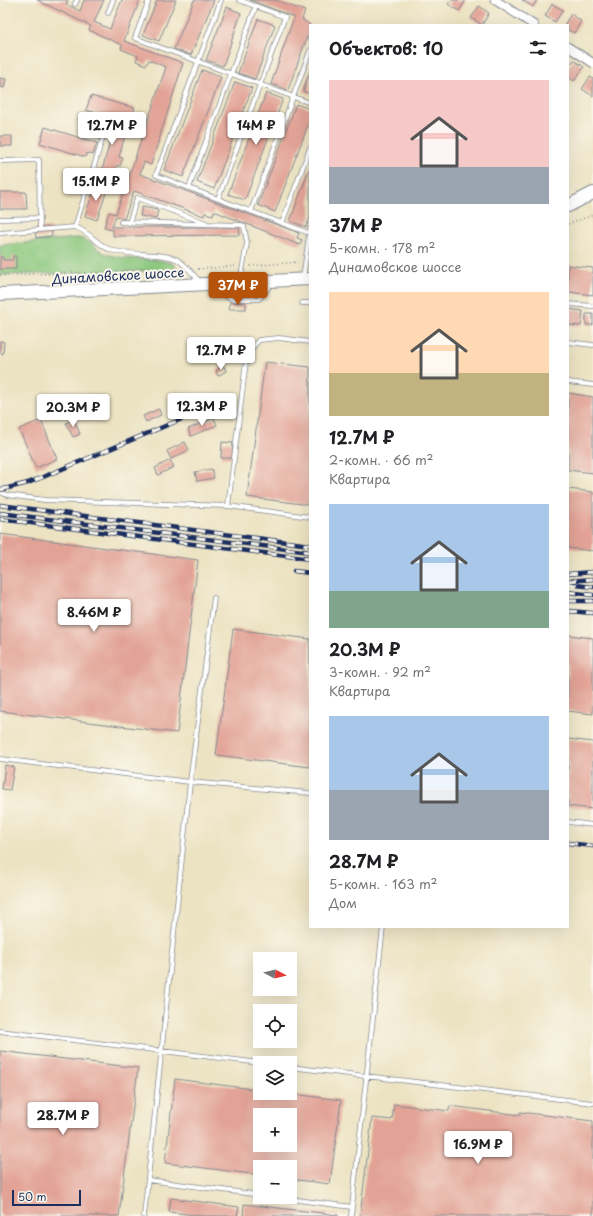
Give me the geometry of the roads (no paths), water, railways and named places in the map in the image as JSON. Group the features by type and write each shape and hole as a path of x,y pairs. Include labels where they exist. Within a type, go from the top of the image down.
{"main road":[{"path":"569,205 593,193"},
{"name":"Динамовское шоссе","path":"0,294 306,279"}],"street":[{"path":"495,0 532,24"},
{"path":"569,48 593,63"}],"lane":[{"path":"108,13 113,0"},
{"path":"149,0 135,38 309,103"},
{"path":"221,0 156,176 282,223 309,231 306,279"},
{"path":"218,199 285,17 239,0"},
{"path":"189,188 256,6"},
{"path":"251,211 309,54"},
{"path":"75,227 104,134"},
{"path":"282,223 309,151"},
{"path":"0,161 39,160 40,230"},
{"path":"129,223 137,198 210,224"},
{"path":"0,219 40,218"},
{"path":"120,222 244,226 247,243 240,282"},
{"path":"0,234 75,227 90,234 100,244 109,250 122,253 167,257 177,260 203,285 232,299 259,299 275,280"},
{"path":"302,303 309,303"},
{"path":"569,304 593,306"},
{"path":"228,506 247,354 259,340 279,338 309,342"},
{"path":"569,342 593,345"},
{"path":"569,382 593,386"},
{"path":"0,492 7,495 45,500 228,506 309,517"},
{"path":"144,1216 190,782 214,598"},
{"path":"0,759 190,782 309,793"},
{"path":"569,822 593,825"},
{"path":"351,1216 384,928"},
{"path":"0,1031 253,1062"},
{"path":"297,1068 593,1103"},
{"path":"148,1180 253,1194"},
{"path":"297,1200 352,1207"}],"railway":[{"path":"0,490 28,483 213,406"},
{"path":"0,505 309,545"},
{"path":"0,513 309,552"},
{"path":"0,519 309,559"},
{"path":"294,571 309,573"},
{"path":"569,574 593,572"},
{"path":"569,581 593,579"},
{"path":"569,584 593,587"},
{"path":"569,592 593,595"},
{"path":"569,601 593,601"},
{"path":"569,611 593,613"},
{"path":"569,843 593,846"}]}
